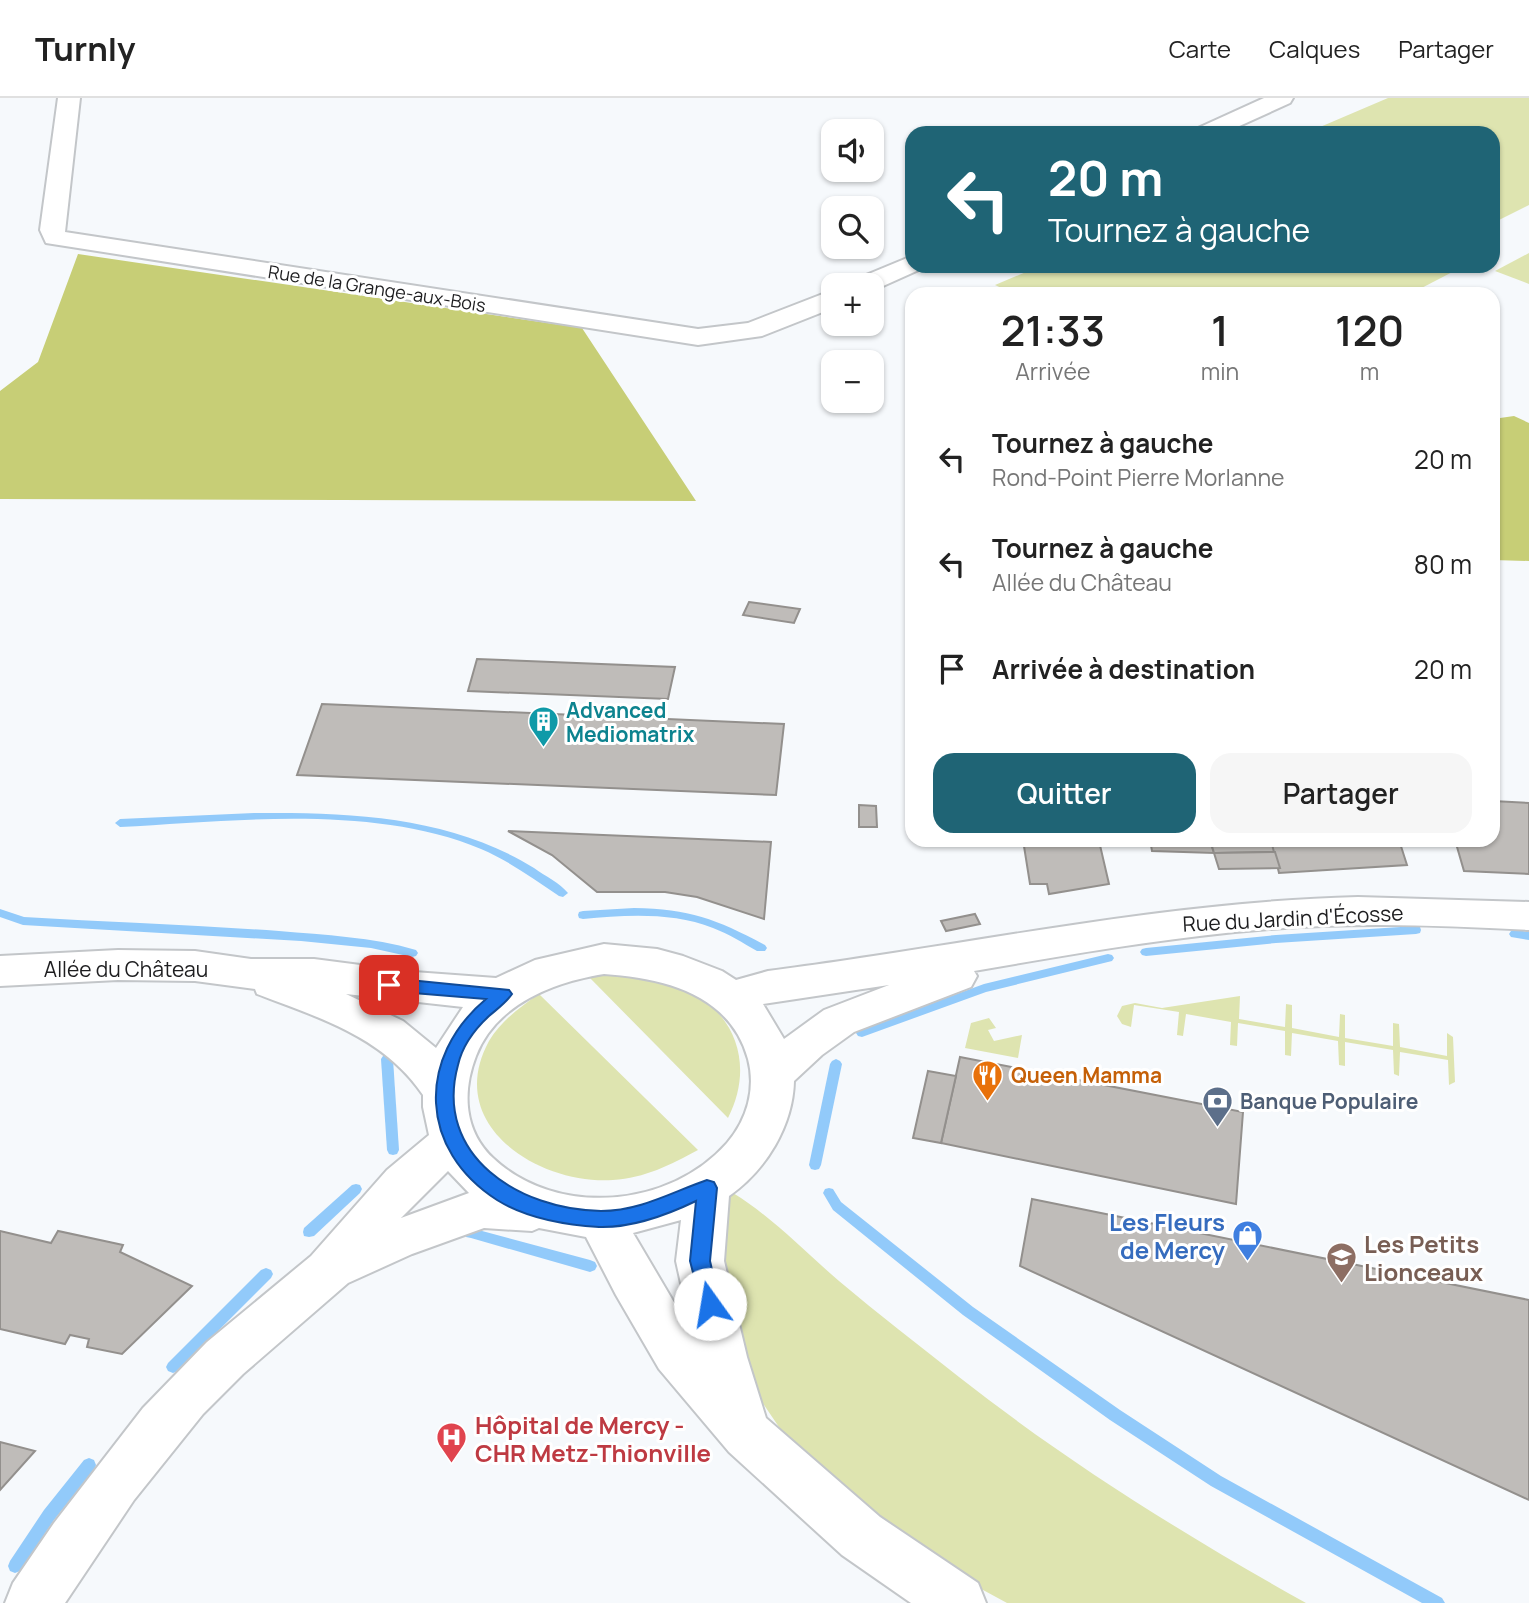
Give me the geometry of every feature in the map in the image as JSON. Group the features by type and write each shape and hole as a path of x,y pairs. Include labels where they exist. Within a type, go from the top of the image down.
{"street":[{"name":"Rue de la Grange-aux-Bois","path":"69,98 52,230 55,238 698,337 733,336 764,329 821,303"},
{"path":"1221,126 1282,98"},
{"path":"884,276 905,267"},
{"name":"Rue du Jardin d'Écosse","path":"732,997 768,987 1188,923 1326,913 1449,911 1529,916"},
{"name":"Rue du Jardin d'Écosse","path":"773,1074 807,1043 839,1021 923,987 1058,942"},
{"path":"329,1270 395,1240 483,1208 544,1211 601,1219 657,1210 707,1188 740,1161 760,1133 771,1104 773,1074 766,1045 752,1019 732,997 702,978 668,965 604,959 553,970 503,994 480,1014 462,1037 449,1062 443,1089 445,1116 454,1142 475,1171 505,1195 544,1211"},
{"name":"Allée du Château","path":"0,971 118,965 195,966 251,974 314,974 414,988 503,994"},
{"name":"Allée du Château","path":"251,974 357,1016 383,1030 419,1057 443,1089"},
{"path":"33,1603 84,1525 135,1456 179,1404 265,1322 329,1270 396,1190 422,1164 454,1142"},
{"path":"707,1188 700,1261 722,1357 747,1435"},
{"path":"601,1219 633,1280 677,1353 747,1435 861,1536 958,1603"}],"green space":[{"path":"1388,98 1529,98 1529,205 1500,220 1500,126 1322,126"},
{"path":"1529,253 1529,284 1500,273 1500,268"},
{"path":"78,254 582,328 696,501 0,499 0,391 38,362"},
{"path":"1023,273 1450,273 1424,287 995,285"},
{"path":"1514,416 1529,423 1529,561 1500,560 1500,418"},
{"path":"621,974 654,978 683,987 719,1013 731,1031 738,1051 740,1072 737,1095 728,1118 589,977"},
{"path":"539,994 698,1150 647,1174 613,1180 585,1179 556,1172 529,1160 506,1144 489,1123 479,1099 478,1071 489,1041 499,1027"},
{"path":"1240,996 1239,1019 1285,1027 1286,1004 1292,1005 1292,1028 1339,1037 1340,1014 1345,1015 1345,1038 1393,1046 1393,1023 1399,1024 1400,1047 1447,1056 1447,1033 1453,1037 1455,1082 1449,1085 1448,1060 1400,1052 1399,1076 1394,1074 1393,1050 1345,1042 1345,1066 1339,1065 1338,1041 1292,1033 1291,1056 1285,1055 1285,1031 1238,1023 1237,1046 1230,1045 1231,1022 1186,1014 1183,1036 1177,1035 1179,1012 1134,1005 1131,1027 1122,1024 1117,1016 1122,1006 1135,1003 1162,1008"},
{"path":"989,1018 996,1028 988,1030 994,1041 1022,1035 1018,1058 965,1048 971,1023"},
{"path":"733,1193 774,1223 839,1281 959,1377 1042,1439 1172,1524 1306,1603 1007,1603 961,1578 897,1536 810,1461 781,1430 756,1393 716,1268 728,1200"}],"building":[{"path":"749,602 800,609 794,623 743,615"},
{"path":"477,659 675,667 668,699 468,691"},
{"name":"Advanced Mediomatrix","path":"322,704 784,724 776,795 297,775"},
{"path":"1500,801 1529,803 1529,874 1464,871 1457,847 1500,847"},
{"path":"859,805 876,806 877,827 859,827"},
{"path":"508,831 771,842 764,919 697,897 665,892 597,892 552,855"},
{"path":"1024,847 1100,847 1109,884 1049,894 1047,884 1030,884"},
{"path":"1151,847 1212,847 1214,853 1152,851"},
{"path":"1212,847 1273,847 1275,852 1214,853"},
{"path":"1273,847 1401,847 1407,865 1279,873"},
{"path":"1275,852 1280,868 1219,869 1214,853"},
{"path":"975,914 980,924 946,931 941,921"},
{"path":"960,1057 1243,1112 1236,1204 941,1143"},
{"path":"928,1071 956,1076 941,1143 913,1138"},
{"path":"1032,1199 1529,1300 1529,1500 1020,1266"},
{"path":"0,1231 51,1243 58,1231 123,1245 120,1252 192,1286 122,1354 87,1347 89,1339 70,1335 65,1344 0,1329"},
{"path":"0,1442 35,1451 0,1490"}],"waterway":[{"path":"120,823 299,816 388,822 432,830 475,843 521,865 563,893"},
{"path":"583,915 634,912 685,916 717,925 761,948"},
{"path":"0,913 23,921 301,937 371,944 412,953"},
{"path":"1146,952 1276,939 1416,930"},
{"path":"1515,934 1529,936"},
{"path":"862,1033 984,988 1108,958"},
{"path":"387,1059 393,1150"},
{"path":"815,1165 836,1064"},
{"path":"309,1232 356,1189"},
{"path":"829,1193 837,1206 968,1311 1115,1415 1216,1481 1437,1603"},
{"path":"471,1233 590,1266"},
{"path":"173,1367 266,1274"},
{"path":"15,1566 49,1515 89,1465"}],"place":[{"name":"Advanced Mediomatrix","path":"543,749"},
{"name":"Queen Mamma","path":"988,1102"},
{"name":"Banque Populaire","path":"1217,1128"},
{"name":"Les Fleurs de Mercy","path":"1248,1262"},
{"name":"Les Petits Lionceaux","path":"1341,1284"},
{"name":"Hôpital de Mercy - CHR Metz-Thionville","path":"452,1465"}],"route":[{"path":"389,985 503,994 480,1014 462,1037 449,1062 443,1089 445,1116 454,1142 475,1171 505,1195 544,1211 601,1219 657,1210 707,1188 700,1261 710,1304"}]}
